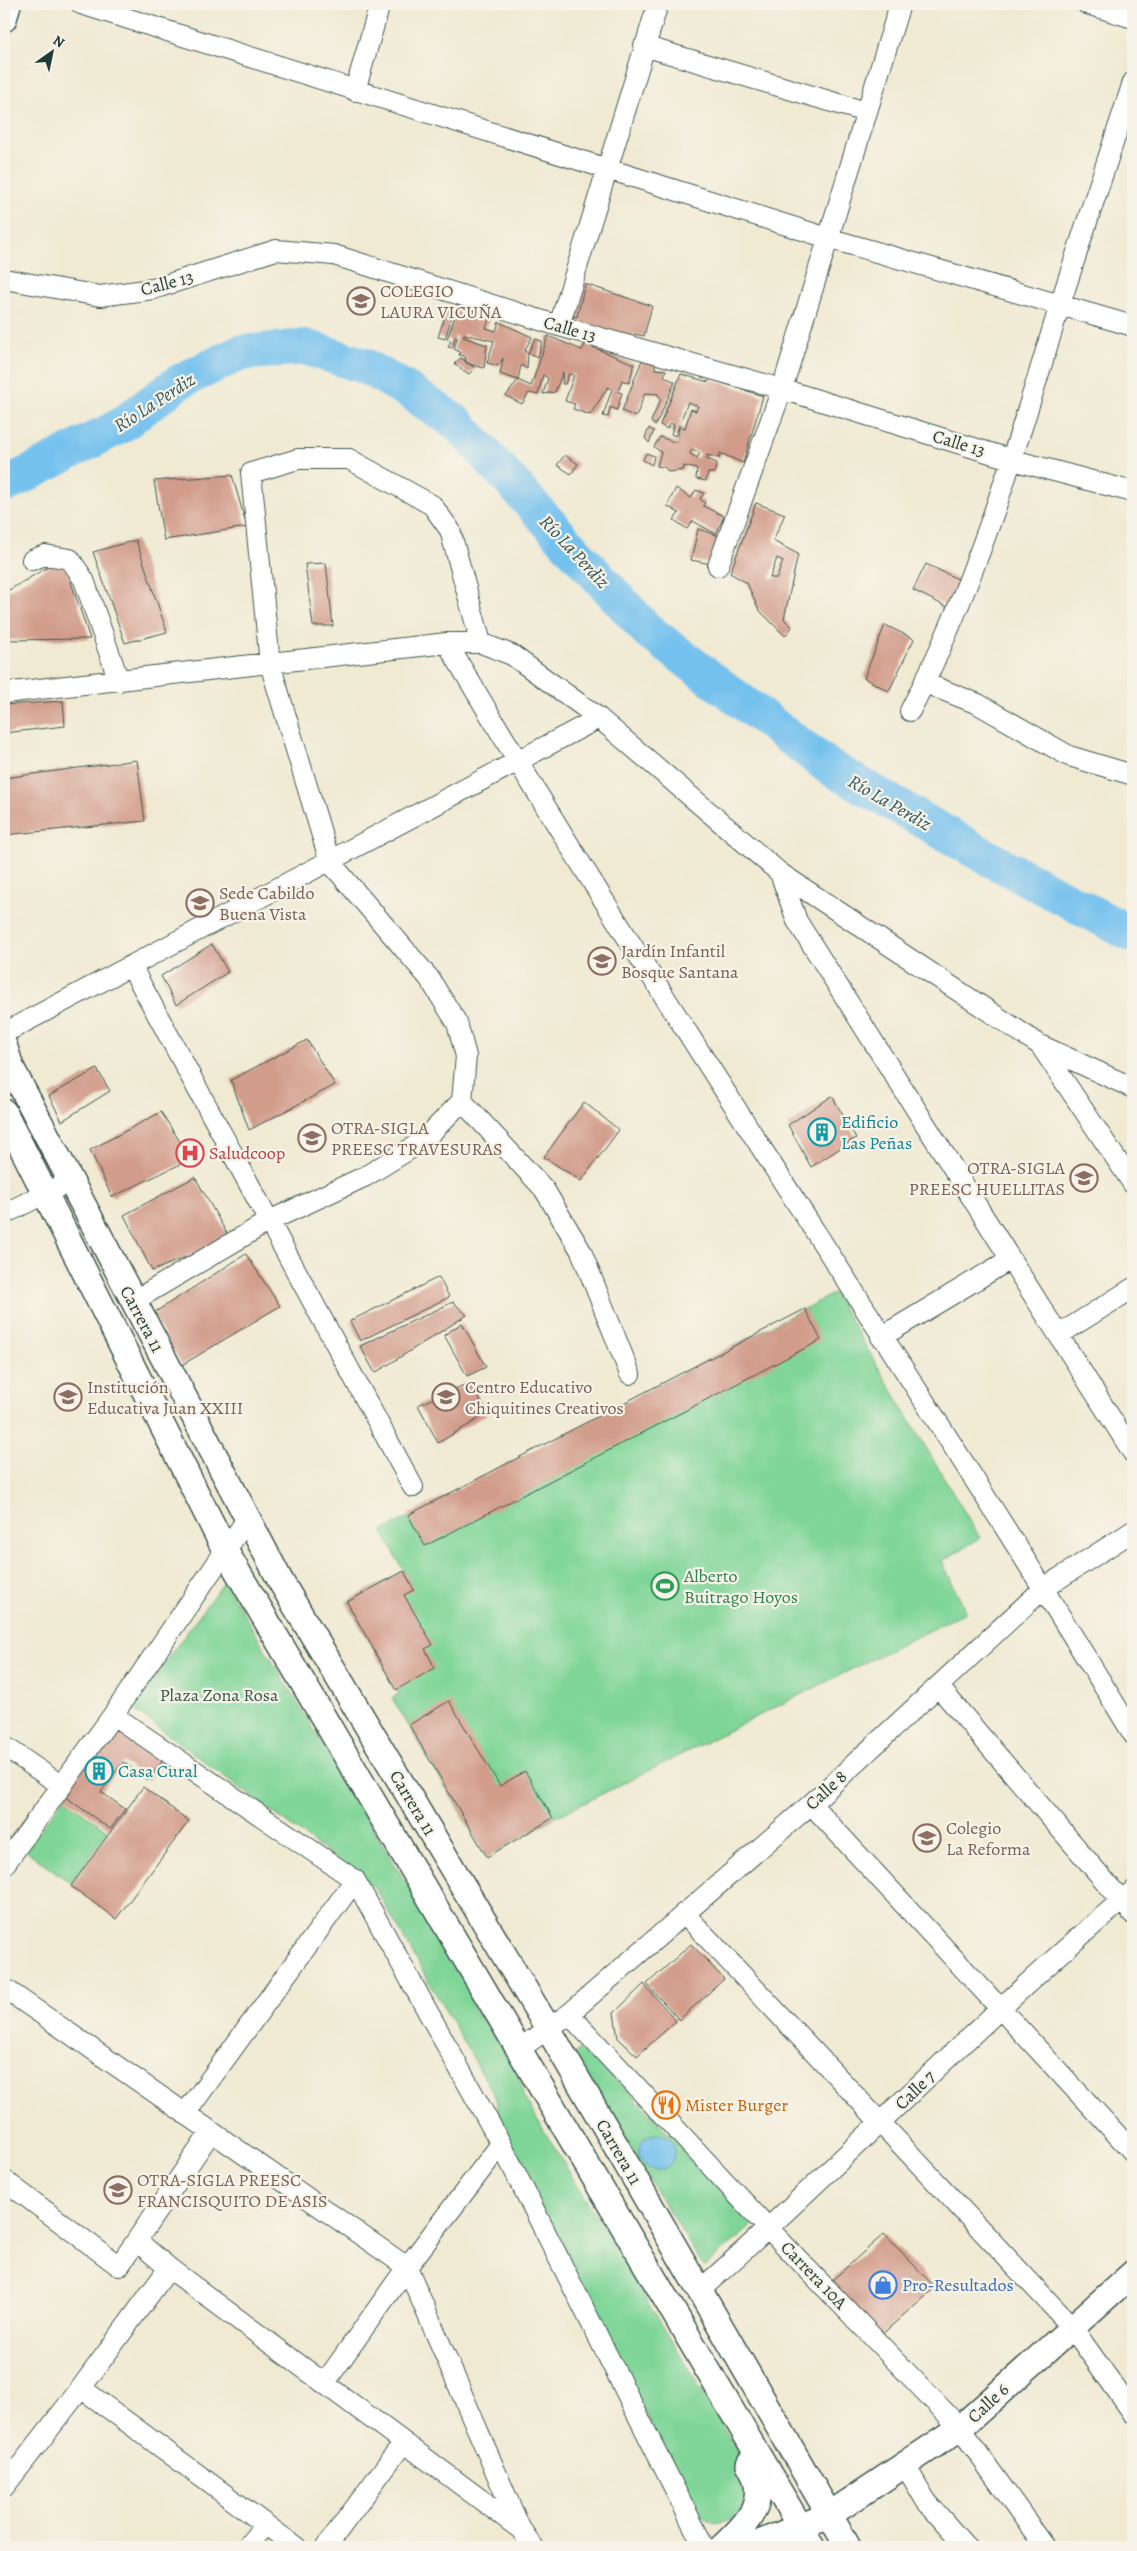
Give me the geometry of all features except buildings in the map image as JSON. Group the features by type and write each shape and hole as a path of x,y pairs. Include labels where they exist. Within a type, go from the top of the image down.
{"main road":[{"path":"4,19 8,4"},
{"name":"Carrera 11","path":"4,1045 12,1067 132,1302 281,1582 549,2030 848,2547"},
{"name":"Carrera 11","path":"4,1112 226,1552 806,2537"},
{"name":"Calle 6","path":"749,2547 806,2537 829,2515 960,2428 1071,2326 1133,2273"},
{"path":"722,2547 741,2529 758,2501 759,2483 749,2464 756,2454"}],"street":[{"path":"81,4 605,170 828,238 1133,326"},
{"path":"355,91 380,4"},
{"path":"559,326 605,170 658,4"},
{"path":"718,566 782,389 900,4"},
{"path":"1087,4 1133,18"},
{"path":"644,46 866,112"},
{"path":"910,711 925,683 969,585 1013,460 1060,306 1133,82"},
{"name":"Calle 13","path":"4,278 100,296 153,289 276,250 334,255 559,326 782,389 1013,460 1133,492"},
{"path":"132,1302 269,1222 366,1176 423,1141 462,1101 466,1056 456,1023 429,978 330,862 270,664 250,473 298,459 349,458 432,505 450,530 481,643"},
{"path":"32,560 46,555 70,559 77,566 84,580 119,681"},
{"path":"4,694 447,643 481,643 512,655 599,718 780,873 1040,1045 1133,1088"},
{"path":"447,643 518,763 881,1337 1044,1588 1133,1734"},
{"path":"925,683 978,704 1069,756 1133,775"},
{"path":"4,1034 518,763 599,718"},
{"path":"780,873 797,921 1009,1260 1060,1334 1133,1453"},
{"path":"131,966 413,1487"},
{"path":"1040,1045 1133,1184"},
{"path":"462,1101 544,1189 581,1251 630,1374"},
{"path":"4,1214 70,1181"},
{"path":"881,1337 1009,1260"},
{"path":"1060,1334 1133,1288"},
{"path":"4,1865 113,1715 247,1519"},
{"name":"Calle 8","path":"519,2049 549,2030 569,2014 811,1804 1044,1588 1133,1531"},
{"path":"938,1686 1129,1902"},
{"path":"113,1715 354,1880 501,2144 704,2547"},
{"path":"4,1746 62,1786"},
{"path":"811,1804 1133,2152"},
{"path":"185,2114 354,1880"},
{"name":"Calle 7","path":"699,2291 769,2229 1000,2008 1129,1902"},
{"path":"684,1913 1071,2326 1133,2413"},
{"path":"4,1988 406,2267 520,2528 533,2547"},
{"name":"Carrera 10A","path":"569,2014 769,2229 960,2428 1045,2547"},
{"path":"4,2180 119,2266 211,2132"},
{"path":"324,2384 406,2267 501,2144"},
{"path":"136,2241 169,2268 324,2384 520,2528"},
{"path":"4,2487 81,2388 169,2268"},
{"path":"81,2388 296,2547"},
{"path":"326,2547 403,2443"},
{"path":"905,2465 926,2501 966,2547"},
{"path":"247,2547 265,2524"}],"green space":[{"name":"Alberto Buitrago Hoyos","path":"834,1293 980,1538 942,1561 966,1612 554,1818 487,1857 392,1698 399,1694 347,1602 404,1571 382,1531"},
{"name":"Plaza Zona Rosa","path":"224,1581 520,2072 523,2096 753,2475 744,2509 731,2520 715,2523 696,2514 500,2127 496,2098 375,1888 132,1708"},
{"path":"64,1798 108,1831 71,1883 25,1850"},
{"path":"584,2048 592,2052 754,2224 704,2267 576,2063 575,2056 578,2050"}],"water":[{"path":"657,2134 669,2140 675,2152 669,2164 657,2170 645,2164 639,2152 645,2140"}],"waterway":[{"name":"Río La Perdiz","path":"4,486 120,426 179,382 240,353 305,347 365,366 409,391 457,423 648,631 829,767 985,856 1133,935"}],"place":[{"name":"COLEGIO LAURA VICUÑA","path":"361,301"},
{"name":"Sede Cabildo Buena Vista","path":"200,903"},
{"name":"Jardín Infantil Bosque Santana","path":"602,961"},
{"name":"Edificio Las Peñas","path":"822,1132"},
{"name":"OTRA-SIGLA PREESC TRAVESURAS","path":"312,1138"},
{"name":"Saludcoop","path":"190,1153"},
{"name":"OTRA-SIGLA PREESC HUELLITAS","path":"1084,1178"},
{"name":"Institución Educativa Juan XXIII","path":"68,1397"},
{"name":"Centro Educativo Chiquitines Creativos","path":"446,1397"},
{"name":"Alberto Buitrago Hoyos","path":"665,1586"},
{"name":"Casa Cural","path":"99,1771"},
{"name":"Colegio La Reforma","path":"927,1838"},
{"name":"Mister Burger","path":"666,2105"},
{"name":"OTRA-SIGLA PREESC FRANCISQUITO DE ASIS","path":"118,2190"},
{"name":"Pro-Resultados","path":"883,2285"}]}
